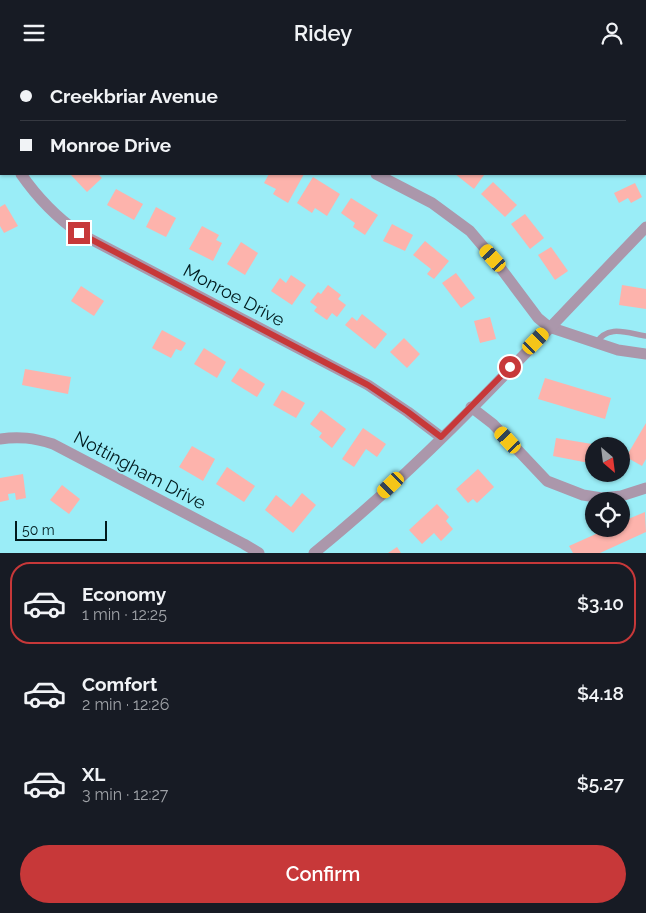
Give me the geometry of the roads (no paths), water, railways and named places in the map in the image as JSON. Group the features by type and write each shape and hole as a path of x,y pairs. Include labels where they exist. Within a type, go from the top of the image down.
{"street":[{"name":"Monroe Drive","path":"22,175 49,208 79,233 368,385 441,437"},
{"path":"378,175 432,203 470,231 538,318 549,327 618,350 646,354"},
{"path":"314,553 354,521 472,407 646,227"},
{"path":"472,407 493,424 547,481 583,495 602,498 621,496 646,488"},
{"name":"Nottingham Drive","path":"0,439 17,437 35,438 53,444 259,553"}],"lane":[{"path":"596,343 601,335 610,331 646,336"}]}
